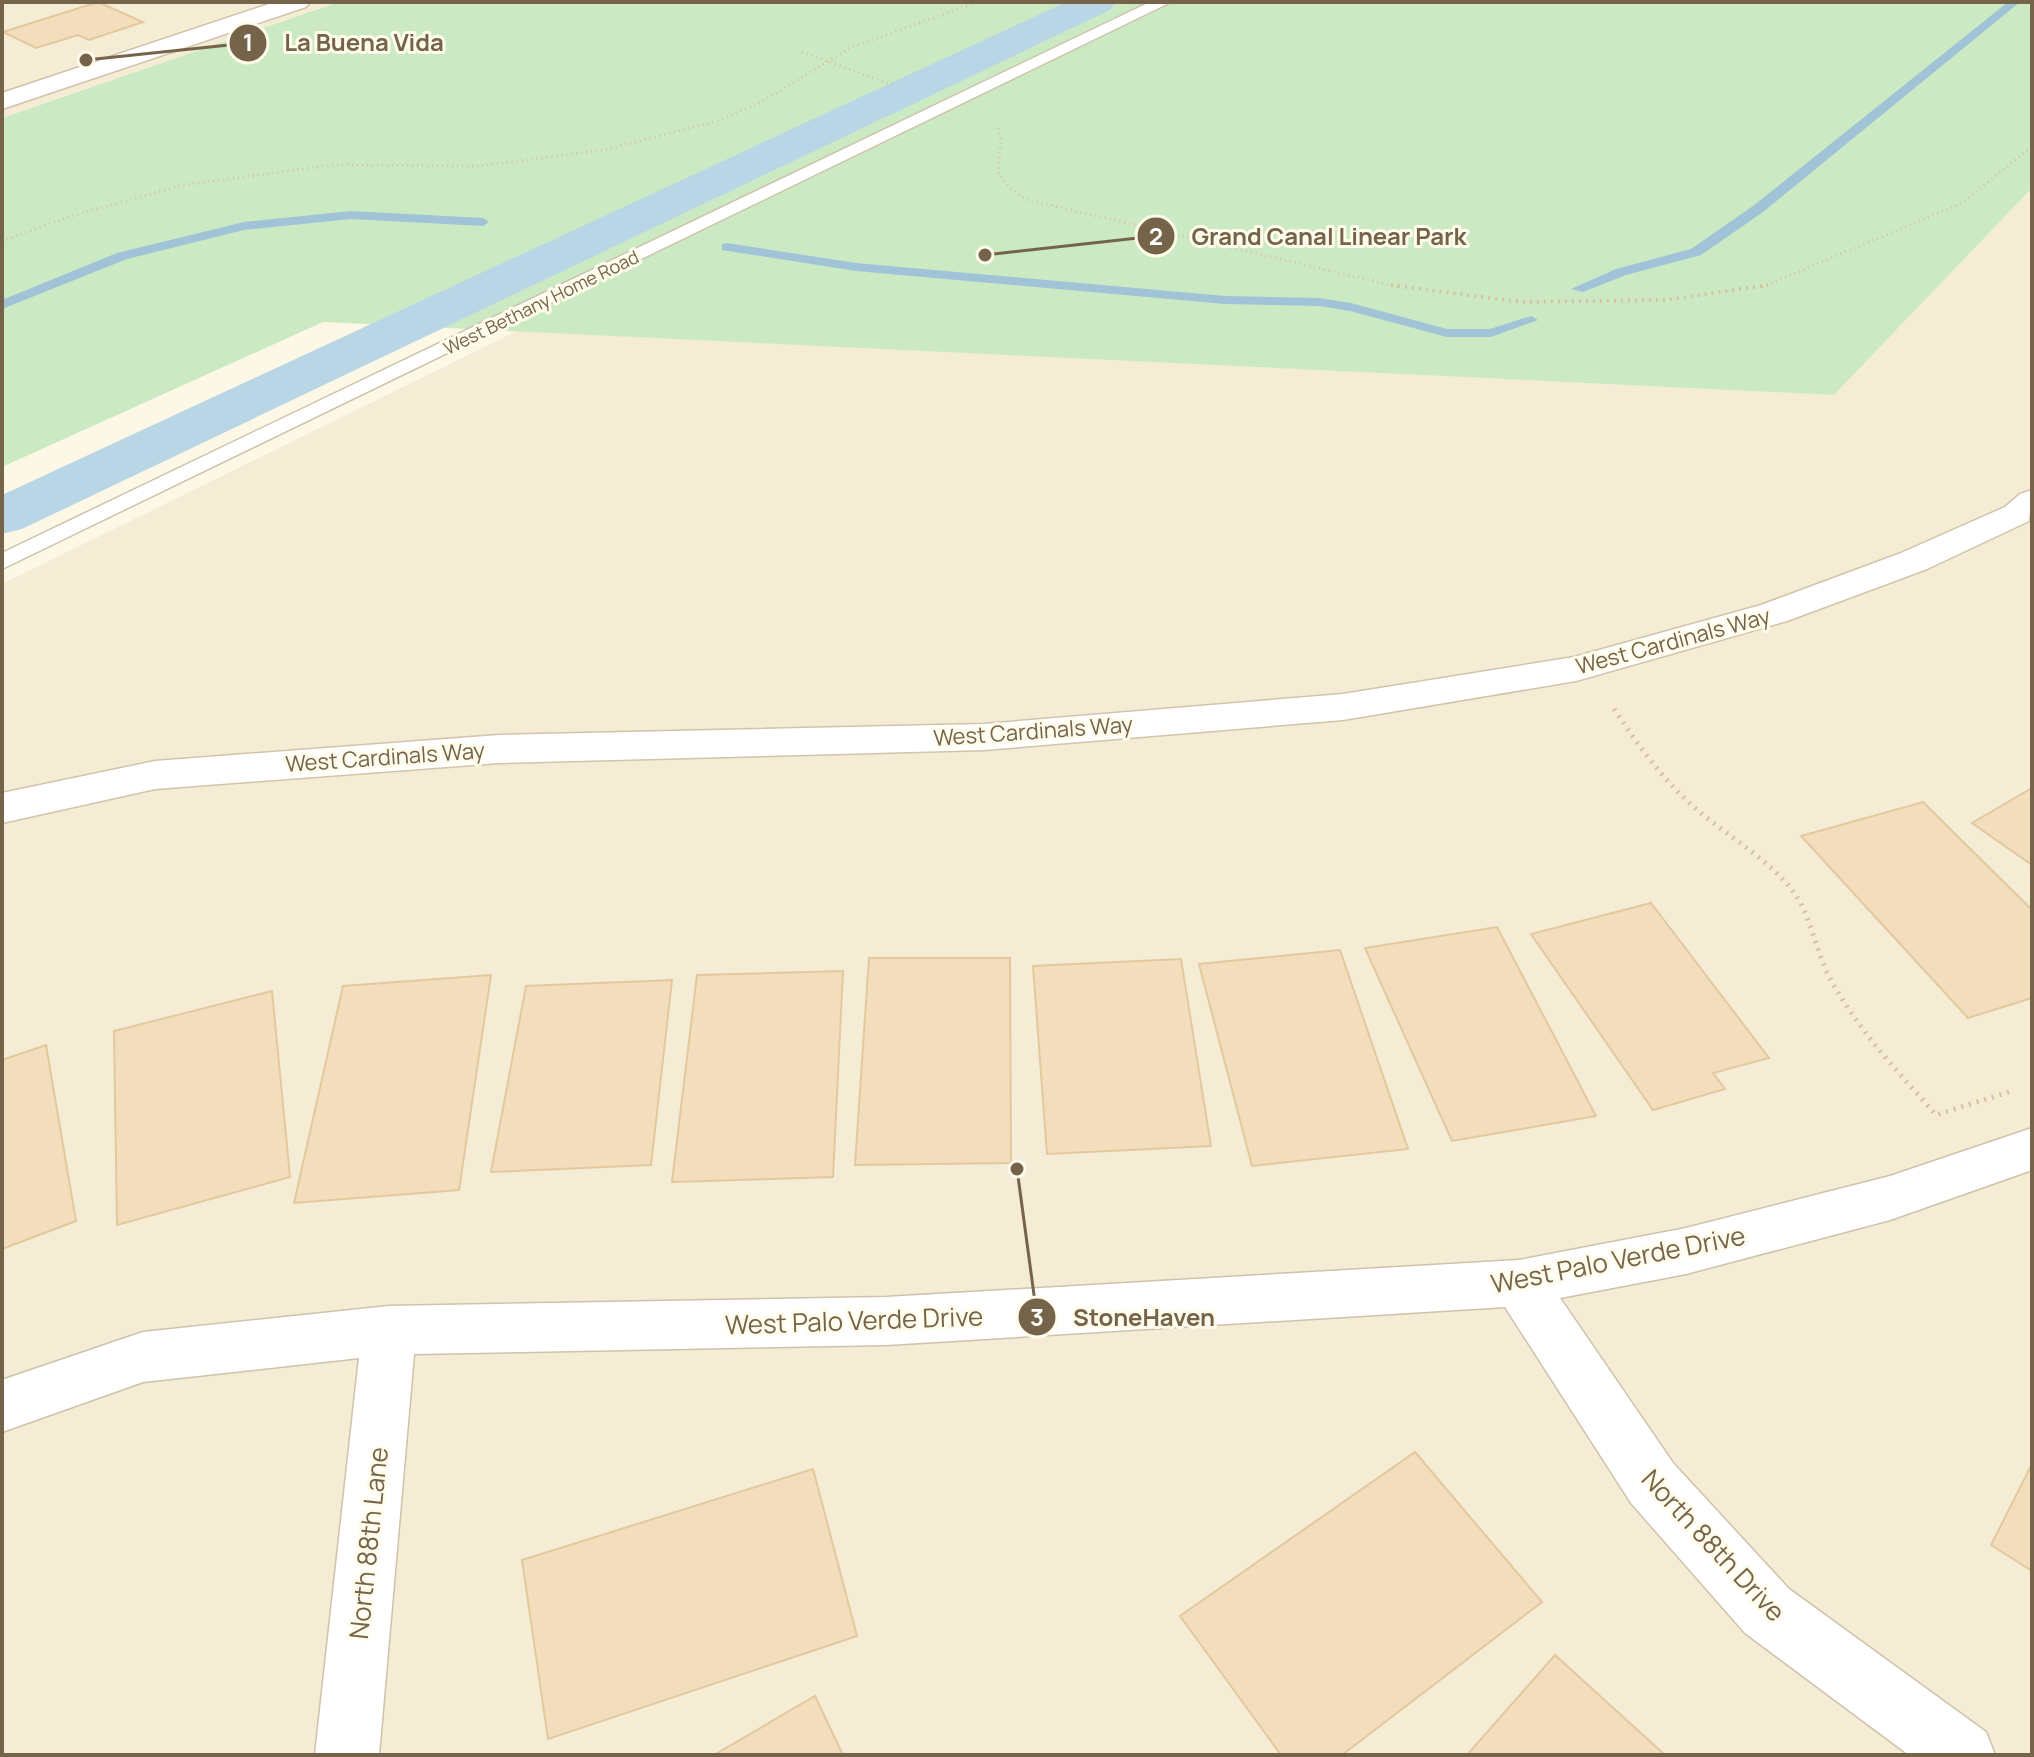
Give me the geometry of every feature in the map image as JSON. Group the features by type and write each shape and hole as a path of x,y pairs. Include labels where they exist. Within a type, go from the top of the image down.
{"street":[{"path":"2,101 259,7 298,2"},
{"name":"West Cardinals Way","path":"2,808 155,775 499,749 984,737 1343,707 1585,667 1774,613 1914,561 2017,514 2032,501"},
{"name":"West Palo Verde Drive","path":"2,1406 143,1357 389,1330 886,1321 1519,1283 1686,1251 1890,1198 2028,1125"},
{"name":"North 88th Drive","path":"1519,1283 1652,1483 1767,1611 1963,1755"},
{"name":"North 88th Lane","path":"347,1755 389,1330"}],"lane":[{"name":"West Bethany Home Road","path":"2,562 1163,2"}],"path":[{"path":"2,241 68,217 183,185 332,165 480,166 604,150 717,121 769,98 852,47 978,2"},
{"path":"802,52 876,79"},
{"path":"949,105 999,129 1002,147 996,165 1002,184 1025,199 1402,288 1521,302 1666,300 1764,287 1964,202 2032,146"},
{"path":"1585,667 1646,757 1671,787 1772,866 1802,903 1823,964 1840,991 1894,1068 1936,1115 2014,1090 2028,1125"}],"shaded area":[{"path":"2,2 339,2 2,118"},
{"path":"2032,188 2032,1755 2,1755 2,584 517,331 1834,395"}],"green space":[{"path":"339,2 2032,2 2032,188 1834,395 323,322 2,467 2,118"}],"building":[{"path":"98,2 143,22 89,40 78,35 36,48 3,32"},
{"path":"2032,788 2032,865 1972,823"},
{"path":"1923,802 2032,910 2032,998 1968,1018 1801,836"},
{"path":"1651,903 1769,1058 1713,1073 1725,1089 1653,1110 1531,934"},
{"path":"1497,927 1596,1116 1452,1141 1365,948"},
{"path":"1340,950 1408,1149 1252,1166 1199,964"},
{"path":"869,958 1010,958 1011,1163 855,1165"},
{"path":"1181,959 1211,1146 1047,1154 1033,966"},
{"path":"843,971 833,1177 672,1182 697,975"},
{"path":"491,975 459,1190 294,1203 343,986"},
{"path":"672,980 651,1165 491,1172 526,986"},
{"path":"272,991 290,1177 117,1225 114,1031"},
{"path":"46,1045 76,1221 2,1249 2,1060"},
{"path":"1415,1452 1542,1602 1342,1755 1281,1755 1180,1616"},
{"path":"2032,1464 2032,1571 1991,1545"},
{"path":"813,1469 857,1636 548,1739 522,1560"},
{"path":"1555,1655 1665,1755 1467,1755"},
{"path":"815,1696 843,1755 714,1755"}],"waterway":[{"path":"2,517 1097,2"},
{"path":"1578,289 1621,272 1696,252 1758,209 2015,2"},
{"path":"2,305 122,256 244,226 351,215 483,222"},
{"path":"727,247 856,267 1225,300 1319,302 1351,307 1447,333 1491,333 1531,320"}],"place":[{"name":"La Buena Vida","path":"86,60"},
{"name":"Grand Canal Linear Park","path":"985,255"},
{"name":"StoneHaven","path":"1017,1169"}]}
